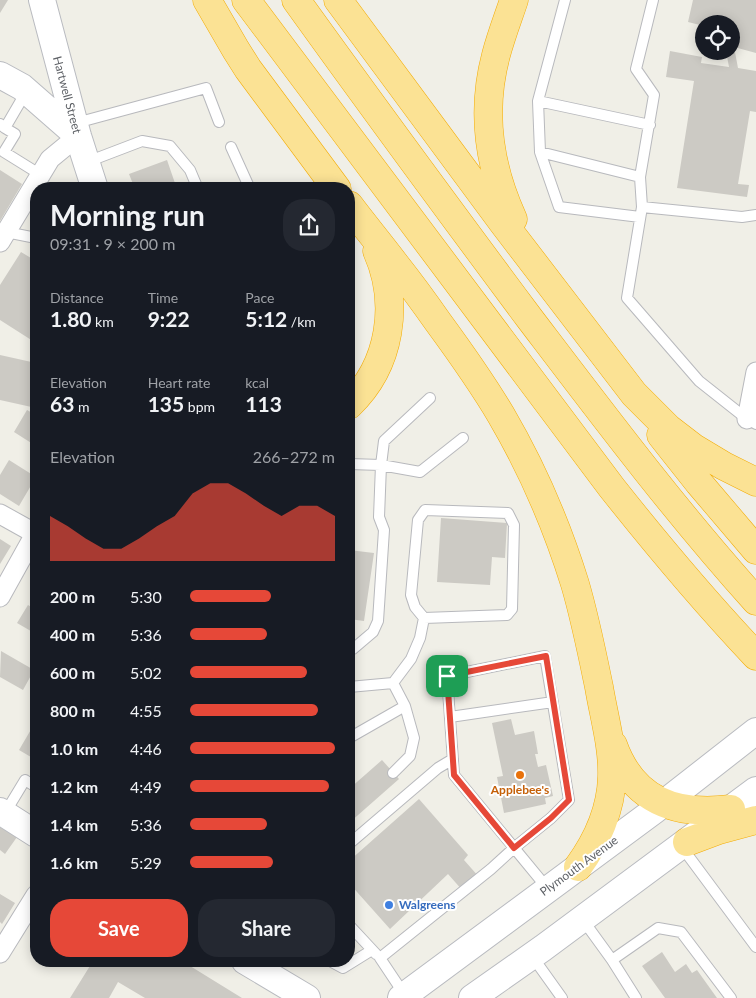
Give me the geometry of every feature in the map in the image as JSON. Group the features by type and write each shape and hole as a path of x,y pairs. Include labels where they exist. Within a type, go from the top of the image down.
{"highway":[{"path":"207,0 248,69 332,182"},
{"path":"246,0 612,488 691,585 756,656"},
{"path":"296,0 458,222 610,425 687,521 756,601"},
{"path":"338,0 497,215 645,406 680,438 708,457 756,482"},
{"path":"514,0 492,73 488,107 490,141 496,173 506,205 546,277"},
{"path":"355,213 375,247 384,270 389,292 390,314 380,359 355,399"},
{"path":"355,213 396,264 467,363 501,415 530,470 555,526 575,584 590,644 612,764 611,794 606,813 598,834 578,867"},
{"path":"617,372 671,448 756,550"},
{"path":"604,717 615,750 627,773 643,791 664,803 689,810 716,811 731,809"},
{"path":"684,844 756,820"}],"main road":[{"name":"Hartwell Street","path":"42,0 76,130 93,182"},
{"path":"0,75 22,87 76,130"},
{"name":"Plymouth Avenue","path":"403,996 664,803 756,731"},
{"path":"477,997 756,790"},
{"path":"2,812 30,827"},
{"path":"255,967 307,998"}],"street":[{"path":"36,182 50,159 76,130"},
{"path":"3,237 30,192"},
{"path":"751,422 756,372"},
{"path":"0,514 30,531"},
{"path":"0,597 30,544"},
{"path":"0,954 30,905"}],"lane":[{"path":"565,0 538,101 540,152 559,207 742,217 756,216"},
{"path":"653,0 636,69 654,96 640,177 641,212 626,298 699,381 751,422"},
{"path":"76,130 206,88 219,122"},
{"path":"27,91 2,126 15,134 4,152 40,176"},
{"path":"538,101 650,125"},
{"path":"86,163 142,141 170,146 190,170 195,182"},
{"path":"231,147 247,182"},
{"path":"540,152 640,177"},
{"path":"3,237 30,238"},
{"path":"355,647 373,632 378,621 384,530 379,517 384,441 430,398"},
{"path":"355,464 381,465 420,472 462,438"},
{"path":"425,510 508,513 514,525 512,609 507,615 424,618 415,607 411,595 418,520 425,510"},
{"path":"355,686 393,683 411,659 420,638 424,618"},
{"path":"380,958 491,869 514,848 551,818 569,800 546,656 447,676 454,775 514,848 548,889"},
{"path":"393,683 405,706 414,738 410,756 393,773"},
{"path":"450,717 553,702"},
{"path":"355,735 405,706"},
{"path":"355,839 438,768 453,759"},
{"path":"2,812 25,780 30,783"},
{"path":"684,844 756,947"},
{"path":"582,919 612,960 636,998"},
{"path":"612,960 658,928 681,932 731,998"},
{"path":"355,932 380,958 403,996"},
{"path":"355,961 372,950"},
{"path":"532,956 562,998"}],"building":[{"path":"0,0 8,0 0,13"},
{"path":"693,0 756,0 756,53 740,49 740,15 695,15 695,24 688,22"},
{"path":"670,51 695,56 695,60 702,60 701,63 729,67 728,60 736,60 738,68 756,71 756,112 750,111 738,184 749,185 747,197 677,188 694,81 666,77"},
{"path":"167,160 175,182 132,182 129,174"},
{"path":"0,170 22,184 0,221"},
{"path":"21,252 30,257 30,339 0,320 0,285"},
{"path":"0,355 30,362 30,407 0,400"},
{"path":"27,410 30,412 30,442 14,432"},
{"path":"9,460 30,473 30,487 19,506 0,494 0,475"},
{"path":"441,518 507,523 505,558 492,557 490,585 437,582"},
{"path":"0,539 11,546 0,564"},
{"path":"355,551 374,553 364,621 355,620"},
{"path":"28,605 30,606 30,631 17,623"},
{"path":"1,651 30,668 30,677 23,690 0,677"},
{"path":"511,719 515,735 534,731 538,754 535,754 538,767 546,765 553,796 545,798 546,804 504,813 497,777 503,776 492,723"},
{"path":"30,731 30,756 19,750"},
{"path":"382,760 399,779 355,818 355,784"},
{"path":"419,799 468,855 464,860 479,877 463,891 448,874 390,929 355,890 355,856"},
{"path":"0,827 17,837 5,854 0,850"},
{"path":"0,894 15,903 2,924 0,922"},
{"path":"662,952 675,972 686,964 692,973 697,970 717,998 665,998 642,966"},
{"path":"89,967 192,967 242,998 145,998 118,982 109,998 70,998"}],"place":[{"name":"Applebee's","path":"520,775"},
{"name":"Walgreens","path":"389,905"}],"route":[{"path":"546,656 569,800 551,818 514,848 454,775 447,676 546,656"}]}
